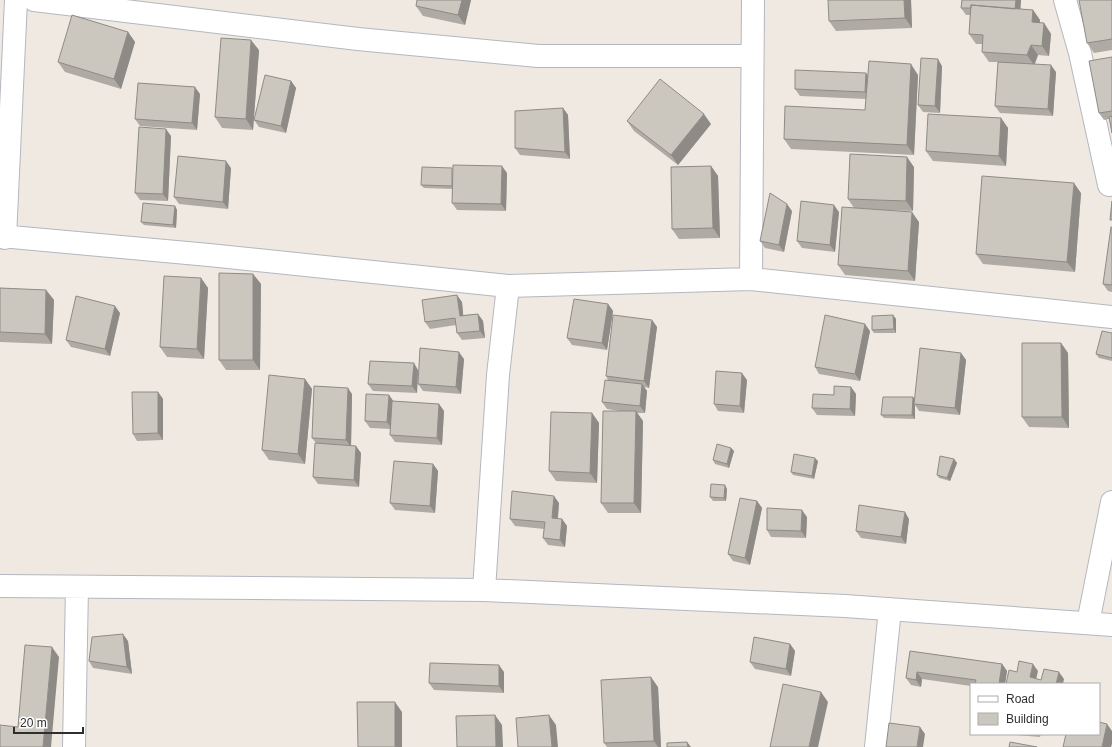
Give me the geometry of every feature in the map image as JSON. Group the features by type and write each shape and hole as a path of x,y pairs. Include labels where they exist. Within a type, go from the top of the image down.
{"street":[{"path":"16,0 3,237 508,286 752,279 1112,317"},
{"path":"34,0 358,39 538,56 752,56"},
{"path":"752,279 753,0"},
{"path":"1065,0 1080,53 1109,185"},
{"path":"484,590 498,375 508,286"},
{"path":"1088,623 1112,502"},
{"path":"0,586 484,590 890,609 1112,625"},
{"path":"74,747 77,587"},
{"path":"876,747 890,609"}],"building":[{"path":"417,0 462,0 458,15 416,6"},
{"path":"828,0 904,0 905,18 829,21"},
{"path":"962,0 1016,0 1015,9 971,5 971,8 961,8"},
{"path":"1079,0 1112,0 1112,39 1087,43"},
{"path":"971,5 1033,10 1032,22 1044,23 1042,46 1031,45 1027,55 982,52 983,35 969,34"},
{"path":"72,15 128,32 114,79 58,62"},
{"path":"221,38 251,40 246,119 215,117"},
{"path":"1112,57 1112,111 1099,113 1089,61"},
{"path":"921,58 938,59 935,106 918,105"},
{"path":"869,61 911,64 907,145 784,139 785,106 865,110"},
{"path":"998,62 1051,65 1048,109 995,106"},
{"path":"795,70 866,73 865,92 795,89"},
{"path":"265,75 291,81 281,126 254,120"},
{"path":"660,79 704,114 671,155 627,121"},
{"path":"138,83 195,87 192,123 135,119"},
{"path":"563,108 565,152 515,148 515,111"},
{"path":"928,114 1001,118 999,156 926,151"},
{"path":"1112,116 1112,133 1109,117"},
{"path":"139,127 166,129 163,194 135,193"},
{"path":"850,154 907,157 906,201 848,199"},
{"path":"178,156 226,161 223,202 174,197"},
{"path":"453,165 502,166 501,204 452,203"},
{"path":"711,166 713,228 672,229 671,167"},
{"path":"422,167 452,168 452,186 421,185"},
{"path":"982,176 1074,183 1067,262 976,254"},
{"path":"770,193 787,204 779,245 760,241"},
{"path":"801,201 834,205 830,245 797,241"},
{"path":"1112,201 1112,220 1110,220"},
{"path":"143,203 175,206 173,225 141,222"},
{"path":"842,207 912,212 908,271 838,265"},
{"path":"1112,227 1112,285 1103,284"},
{"path":"219,273 253,274 253,360 219,360"},
{"path":"164,276 201,278 197,349 160,347"},
{"path":"0,288 46,290 45,334 0,332"},
{"path":"457,295 460,316 478,314 480,331 457,333 455,318 425,322 422,300"},
{"path":"76,296 115,306 105,349 66,340"},
{"path":"574,299 608,304 602,343 567,338"},
{"path":"613,315 652,320 644,381 606,376"},
{"path":"825,315 865,324 855,374 815,367"},
{"path":"893,315 894,329 872,330 872,316"},
{"path":"1102,331 1112,333 1112,358 1096,354"},
{"path":"1022,343 1061,343 1062,417 1022,417"},
{"path":"420,348 459,352 456,387 418,384"},
{"path":"920,348 961,353 955,408 914,404"},
{"path":"370,361 414,363 412,386 368,384"},
{"path":"716,371 742,373 740,406 714,404"},
{"path":"269,375 305,379 298,454 262,450"},
{"path":"605,380 642,384 640,406 602,402"},
{"path":"314,386 348,388 346,440 312,438"},
{"path":"834,386 851,387 850,409 812,408 813,394 834,395"},
{"path":"132,392 158,392 158,433 133,434"},
{"path":"366,394 389,395 387,422 365,421"},
{"path":"883,397 913,397 912,415 881,415"},
{"path":"392,401 439,404 437,438 390,435"},
{"path":"603,411 636,411 634,503 601,503"},
{"path":"551,412 592,413 590,473 549,471"},
{"path":"315,443 356,446 354,480 313,477"},
{"path":"717,444 731,448 727,464 713,460"},
{"path":"794,454 815,458 812,476 791,472"},
{"path":"940,456 954,459 947,478 937,475"},
{"path":"394,461 433,464 430,506 390,503"},
{"path":"711,484 725,485 724,498 710,497"},
{"path":"512,491 554,496 552,518 562,519 560,540 543,538 545,522 510,519"},
{"path":"740,498 757,501 745,558 728,554"},
{"path":"859,505 905,512 901,537 856,531"},
{"path":"767,508 802,510 801,531 767,530"},
{"path":"123,634 127,667 89,661 92,637"},
{"path":"754,637 790,644 786,669 750,662"},
{"path":"25,645 52,647 43,747 0,747 0,725 18,727"},
{"path":"910,651 1002,664 999,683 975,683 976,680 917,672 916,680 906,678"},
{"path":"1019,661 1033,664 1030,677 1041,680 1044,669 1059,672 1056,683 1006,683 1009,670 1017,672"},
{"path":"430,663 499,665 499,686 429,683"},
{"path":"651,677 654,741 604,743 601,680"},
{"path":"783,684 821,692 809,747 770,747"},
{"path":"357,702 395,702 395,747 358,747"},
{"path":"495,715 496,747 457,747 456,716"},
{"path":"549,715 552,747 518,747 516,718"},
{"path":"1100,722 1107,724 1102,747 1063,747 1066,735 1100,735"},
{"path":"889,723 920,727 917,747 886,747"},
{"path":"687,742 688,747 667,747 667,743"},
{"path":"1010,742 1037,747 1009,747"}]}
